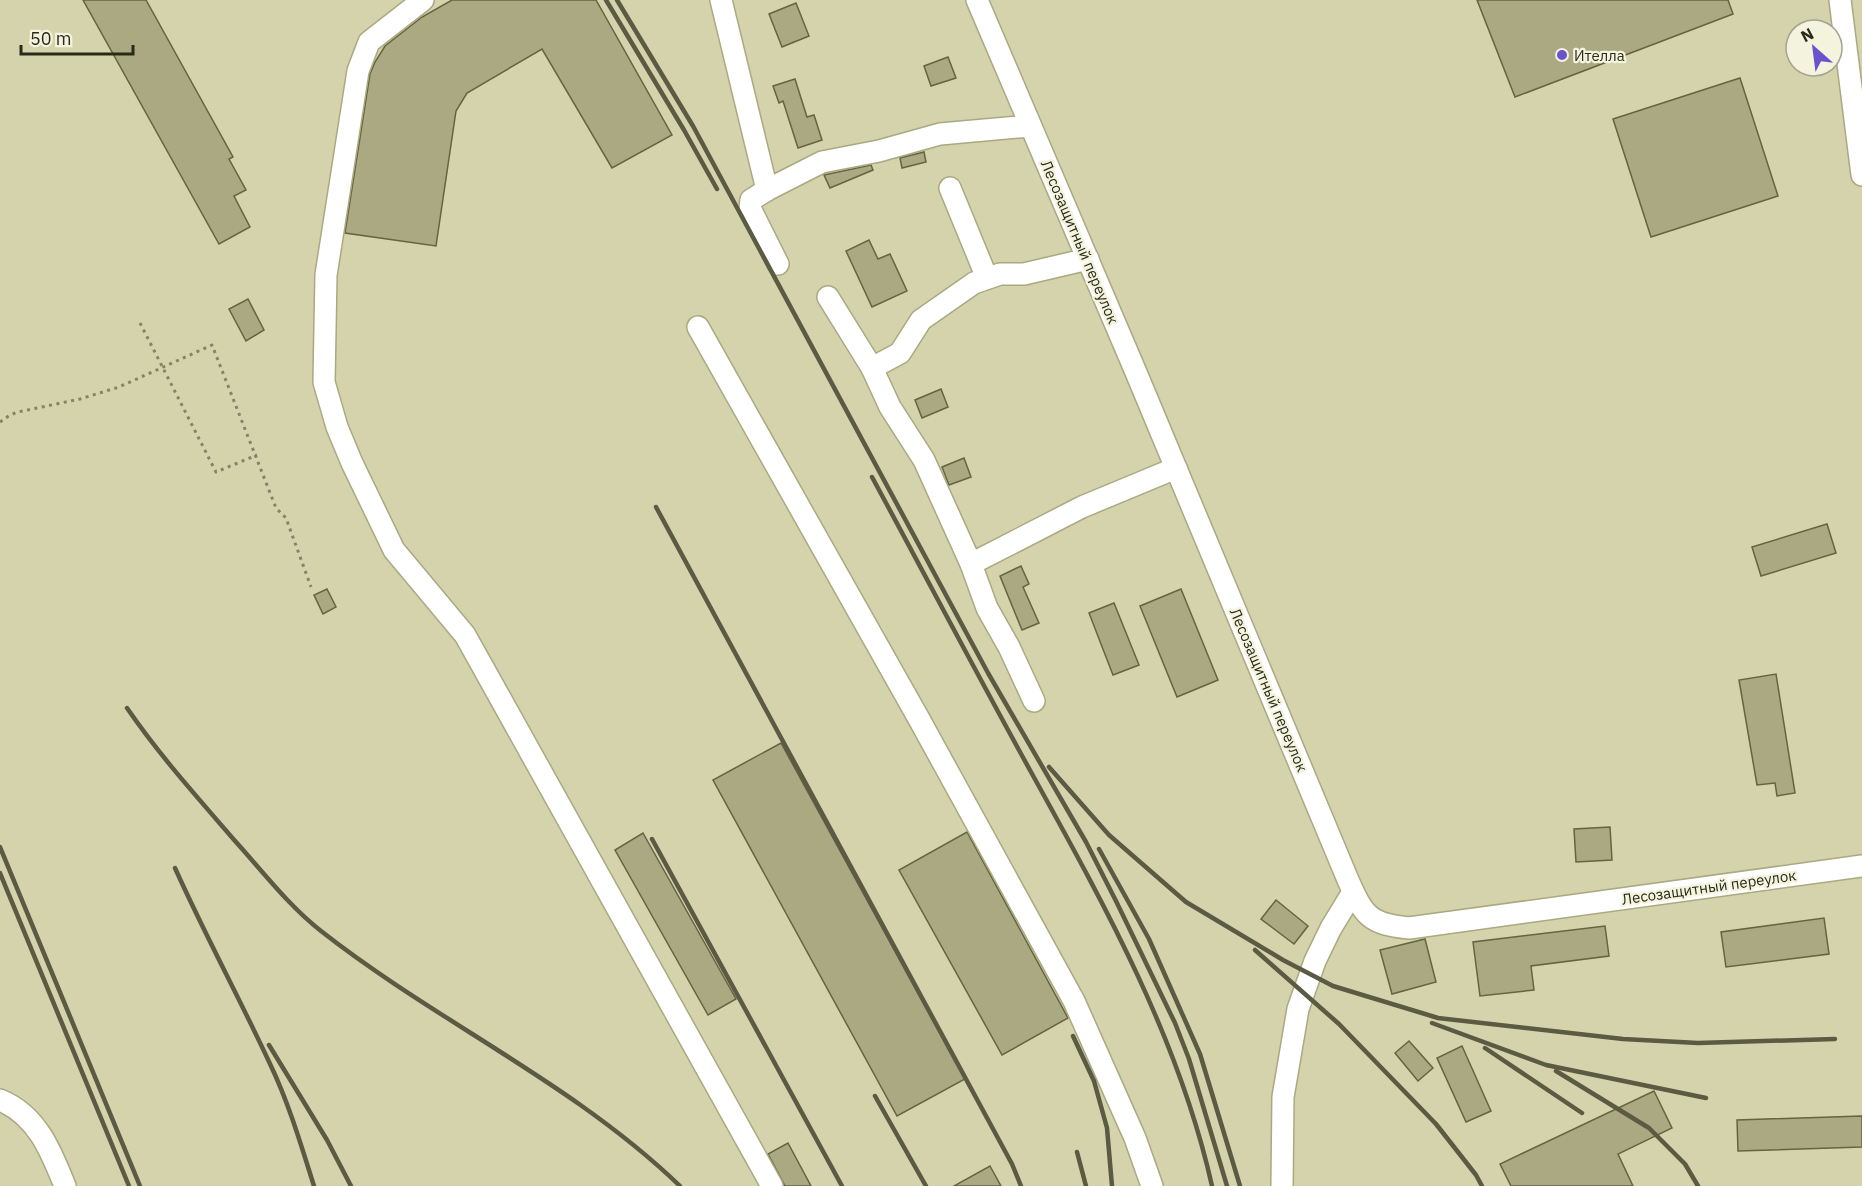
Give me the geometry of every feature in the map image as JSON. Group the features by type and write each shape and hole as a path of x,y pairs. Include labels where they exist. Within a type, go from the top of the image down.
{"street":[{"path":"423,0 369,42 358,71 326,275 324,382 337,427 394,550 465,635 772,1186"},
{"path":"722,0 766,190"},
{"name":"Лесозащитный переулок","path":"977,0 1353,892 1367,916 1387,926 1409,928 1862,866"},
{"path":"1840,0 1862,175"},
{"path":"778,264 750,208 751,200 766,190 822,162 879,151 940,134 1030,126"},
{"path":"950,188 987,278"},
{"path":"872,368 900,353 921,320 974,282 1000,274 1024,274 1088,259"},
{"path":"828,297 872,368 890,407 924,460 971,564 987,608 1009,647 1034,701"},
{"path":"698,327 1074,1000 1135,1138 1152,1186"},
{"path":"971,564 1082,507 1176,468"},
{"path":"1282,1186 1283,1097 1298,1009 1330,928 1353,892"},
{"path":"0,1100 13,1105 29,1119 41,1135 65,1186"}],"path":[{"path":"140,323 216,472 256,455"},
{"path":"0,422 18,412 80,399 119,387 212,345 276,508 286,518 311,587"}],"building":[{"path":"83,0 146,0 233,157 229,159 246,190 234,196 250,227 219,244"},
{"path":"452,0 596,0 672,135 612,168 542,49 467,93 456,111 436,246 345,233 370,74 375,62 385,46 422,17"},
{"name":"Ителла","path":"1477,0 1728,0 1733,14 1515,97"},
{"path":"796,3 809,36 782,47 769,14"},
{"path":"948,57 956,78 931,86 924,66"},
{"path":"1740,78 1778,196 1651,237 1613,119"},
{"path":"795,79 807,117 814,115 822,140 798,148 783,101 779,103 773,86"},
{"path":"924,152 926,162 902,168 900,158"},
{"path":"871,165 873,170 830,188 824,175"},
{"path":"869,240 878,259 890,254 907,291 872,307 846,251"},
{"path":"248,299 264,330 246,341 229,309"},
{"path":"941,389 948,407 922,418 915,400"},
{"path":"964,458 971,477 949,485 942,467"},
{"path":"1827,524 1836,553 1761,576 1752,547"},
{"path":"1021,566 1029,584 1023,587 1039,623 1022,630 1000,576"},
{"path":"327,589 336,607 323,614 314,595"},
{"path":"1181,589 1218,680 1177,697 1140,606"},
{"path":"1114,603 1139,665 1113,675 1089,613"},
{"path":"1776,674 1795,793 1777,796 1775,783 1757,785 1739,680"},
{"path":"781,743 965,1079 897,1116 713,780"},
{"path":"1610,827 1612,860 1576,862 1574,829"},
{"path":"967,832 1068,1018 1002,1055 899,870"},
{"path":"643,833 736,999 708,1015 615,850"},
{"path":"1276,900 1308,926 1294,944 1261,919"},
{"path":"1824,918 1829,954 1726,967 1721,932"},
{"path":"1605,926 1609,956 1531,966 1534,990 1480,996 1473,942"},
{"path":"1425,939 1436,982 1392,994 1380,950"},
{"path":"1409,1041 1433,1068 1418,1081 1395,1053"},
{"path":"1462,1046 1491,1111 1466,1122 1437,1058"},
{"path":"1654,1091 1672,1128 1618,1154 1633,1186 1511,1186 1500,1164"},
{"path":"1862,1116 1862,1147 1738,1151 1737,1120"},
{"path":"788,1143 811,1186 785,1186 768,1154"},
{"path":"990,1166 1001,1186 954,1186"}],"railway":[{"path":"606,0 717,189"},
{"path":"617,0 693,126 988,673 1086,842 1175,1023 1189,1059 1227,1186"},
{"path":"872,477 1112,922 1180,1077 1198,1131 1212,1186"},
{"path":"656,507 1012,1164 1021,1186"},
{"path":"127,708 194,793 309,921 365,964 550,1084 595,1116 639,1149 680,1186"},
{"path":"1049,767 1109,835 1186,902 1283,960 1333,986 1438,1018 1623,1039 1698,1043 1835,1039"},
{"path":"652,839 842,1186"},
{"path":"0,847 140,1186"},
{"path":"1099,849 1149,939 1200,1054 1240,1186"},
{"path":"175,868 277,1080 314,1186"},
{"path":"0,873 129,1186"},
{"path":"1255,950 1339,1024 1436,1124 1482,1186"},
{"path":"1432,1023 1546,1065 1706,1098"},
{"path":"1073,1036 1094,1081 1107,1128 1112,1186"},
{"path":"269,1045 327,1140 351,1186"},
{"path":"1485,1048 1582,1113"},
{"path":"1556,1071 1649,1128 1685,1164 1698,1186"},
{"path":"875,1096 926,1186"},
{"path":"1077,1152 1086,1186"}],"place":[{"name":"Ителла","path":"1562,55"}]}
